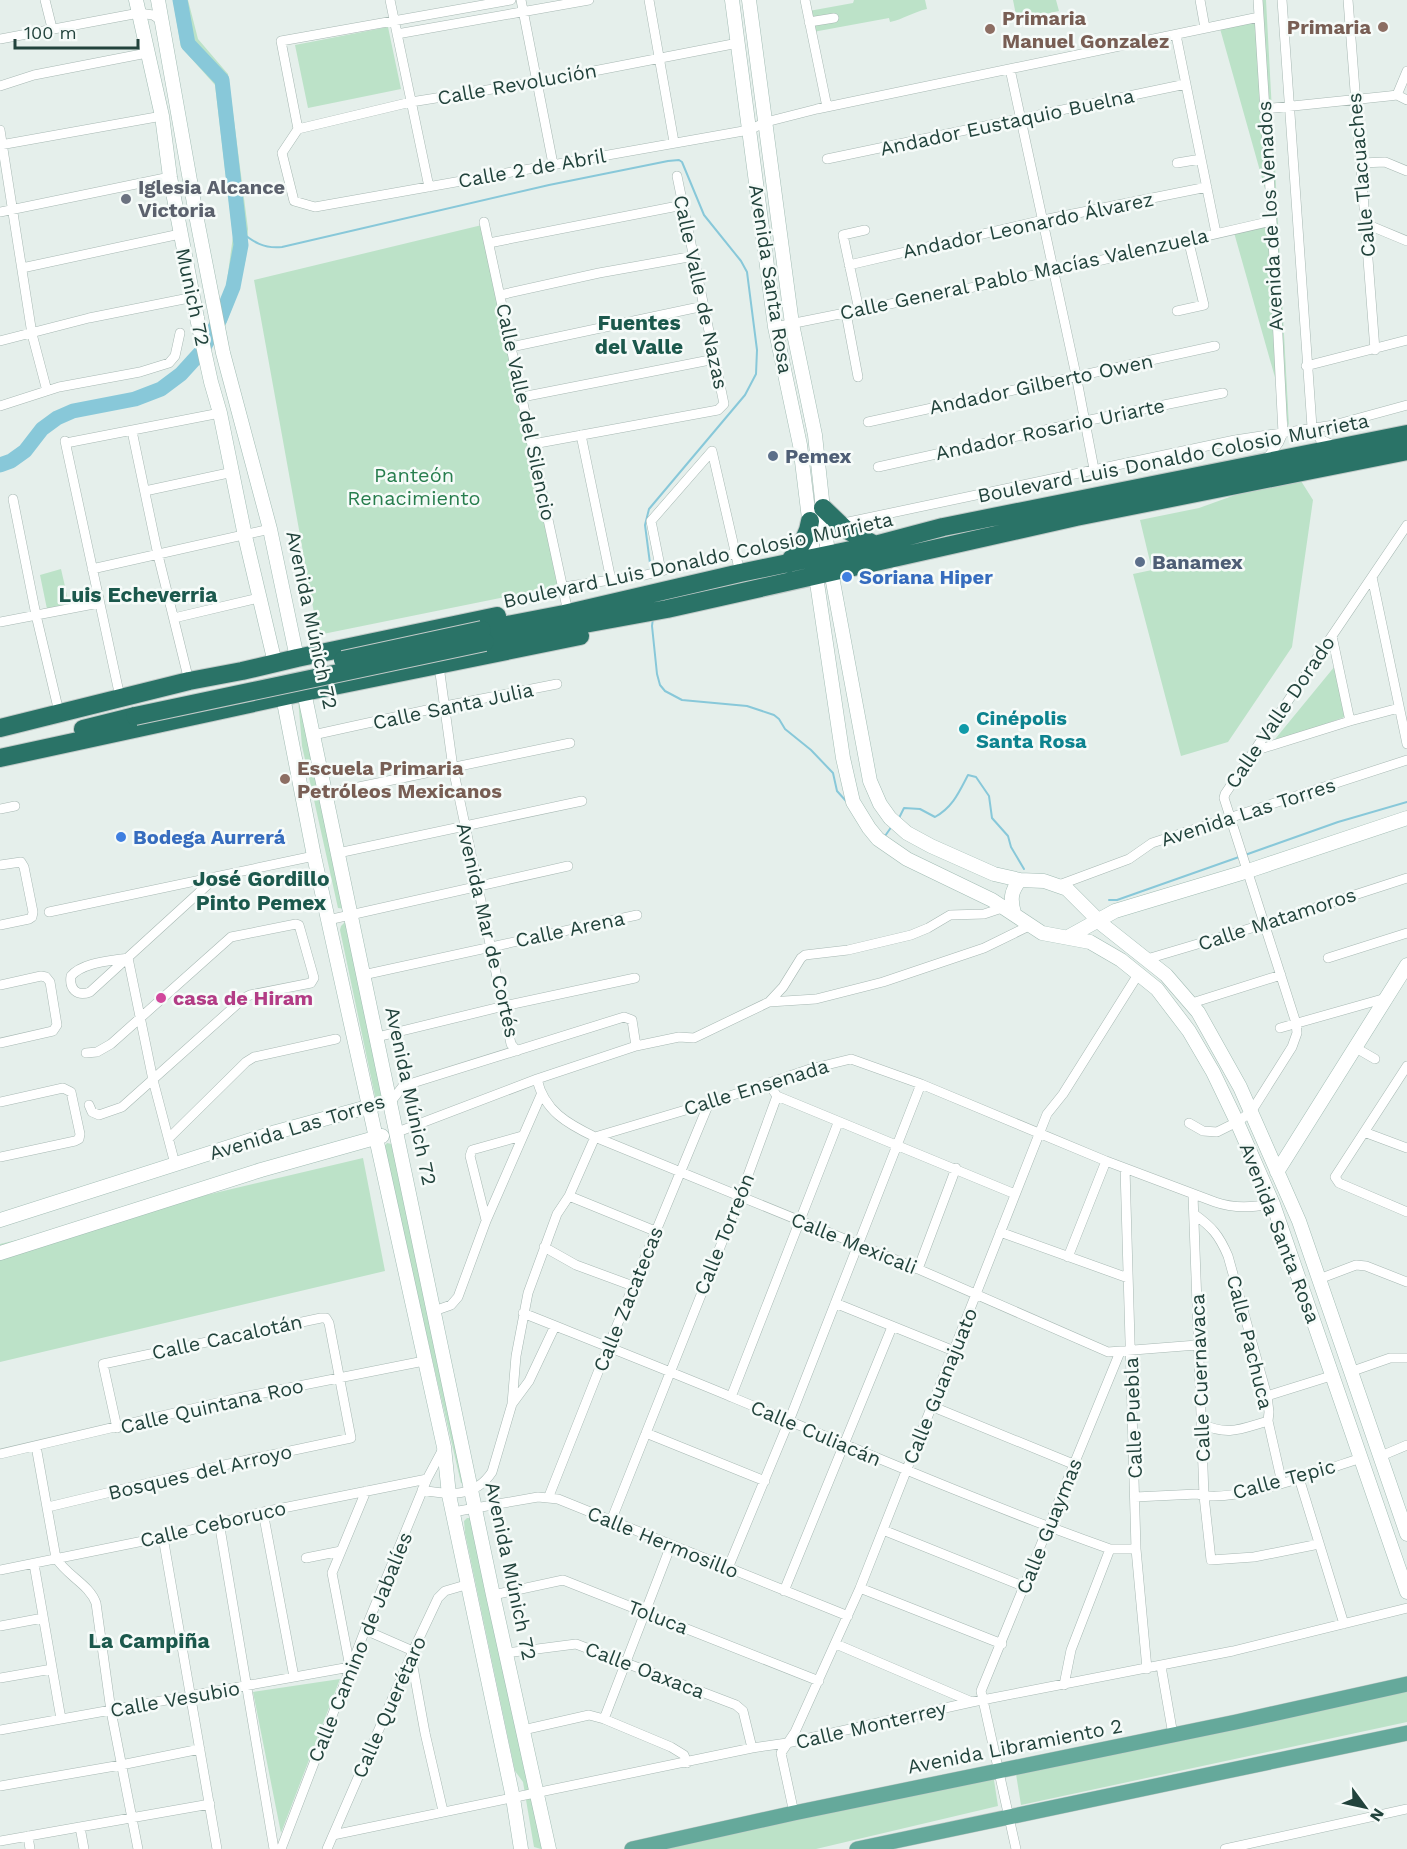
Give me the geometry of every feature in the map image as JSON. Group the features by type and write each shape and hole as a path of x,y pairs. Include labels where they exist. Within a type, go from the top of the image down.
{"highway":[{"name":"Boulevard Luis Donaldo Colosio Murrieta","path":"651,603 740,573 788,564 822,565 875,545 943,527 1407,434"},
{"name":"Boulevard Luis Donaldo Colosio Murrieta","path":"1,728 130,706 651,603 822,565 1407,451"},
{"path":"788,564 817,514 875,545"},
{"path":"0,758 304,692 553,643 624,626 651,603 626,592 565,595 347,647 189,681 130,706 59,712 1,728"},
{"path":"347,647 338,656 335,667 340,677 350,683"},
{"name":"Avenida Múnich 72","path":"297,658 304,692"},
{"path":"275,663 283,697"},
{"path":"242,671 251,676 258,687 256,696 245,706"},
{"name":"Boulevard Luis Donaldo Colosio Murrieta","path":"0,750 130,706"}],"main road":[{"name":"Munich 72","path":"158,0 197,220 224,353"},
{"name":"Avenida Santa Rosa","path":"732,0 775,327 817,514"},
{"name":"Avenida Santa Rosa","path":"749,0 792,324 814,435 817,514 822,565 843,758 853,802 878,839 897,853 1009,910 1042,933 1100,946 1139,973 1169,1004 1189,1031 1213,1072 1273,1204 1334,1375 1407,1592"},
{"name":"Munich 72","path":"138,7 162,116 180,234 211,382 220,413"},
{"name":"Avenida Múnich 72","path":"224,353 270,529 297,658"},
{"path":"220,413 245,536 275,663"},
{"name":"Avenida Santa Rosa","path":"822,565 870,781 880,804 890,818 907,833 993,874 1020,880 1044,881 1059,885 1074,894 1098,920 1166,975 1192,1003 1218,1046 1251,1112 1299,1221 1406,1528"},
{"name":"Avenida Múnich 72","path":"304,692 492,1596 549,1849"},
{"path":"283,697 314,856 444,1447 449,1495 513,1798 521,1849"},
{"path":"1067,937 1115,911 1247,866 1407,818"},
{"path":"1009,910 1012,892 1020,880"},
{"path":"1277,1172 1407,965"},
{"name":"Avenida Las Torres","path":"0,1220 276,1132 369,1106 389,1103"},
{"name":"Avenida Las Torres","path":"0,1253 261,1170 394,1133"},
{"name":"Avenida Libramiento 2","path":"632,1849 1407,1684"},
{"path":"857,1849 1407,1733"}],"street":[{"path":"45,0 52,28"},
{"path":"390,0 429,187"},
{"path":"298,129 280,41 393,19 511,0"},
{"path":"521,0 553,165"},
{"path":"397,34 589,0"},
{"path":"649,0 674,142"},
{"path":"805,0 826,107"},
{"path":"1200,0 1205,28"},
{"name":"Avenida de los Venados","path":"1257,0 1283,433"},
{"name":"Avenida de los Venados","path":"1281,0 1312,428"},
{"name":"Calle Tlacuaches","path":"1348,0 1375,350"},
{"path":"0,39 138,7 162,21"},
{"name":"Calle 2 de Abril","path":"298,129 282,153 294,201 315,207 749,129 766,122 826,107 1259,17"},
{"path":"809,22 834,18"},
{"path":"1176,35 1216,233"},
{"name":"Calle Revolución","path":"298,129 411,102 537,82 738,43"},
{"path":"0,86 34,75 147,52"},
{"path":"1010,69 1094,469"},
{"path":"1397,95 1407,71"},
{"name":"Andador Eustaquio Buelna","path":"827,159 1186,84"},
{"path":"1264,109 1397,95 1407,100"},
{"path":"1,144 162,116"},
{"path":"0,130 32,334 47,391"},
{"path":"1177,163 1201,159"},
{"path":"1361,163 1385,162 1407,171"},
{"name":"Calle Valle de Nazas","path":"581,435 718,410 724,404 677,176"},
{"path":"0,212 170,177"},
{"name":"Andador Leonardo Álvarez","path":"849,265 1043,220 1207,187"},
{"path":"489,243 683,206"},
{"name":"Calle General Pablo Macías Valenzuela","path":"775,327 1054,271 1272,221"},
{"name":"Calle Valle del Silencio","path":"484,222 565,595"},
{"path":"1366,224 1407,241"},
{"path":"859,310 843,235 865,230"},
{"path":"22,267 180,234"},
{"path":"1177,311 1204,305 1188,239"},
{"path":"500,295 599,273 694,256"},
{"path":"0,341 89,318 184,299 193,294"},
{"path":"511,347 704,306"},
{"path":"846,313 858,377"},
{"path":"0,406 59,387 140,372 169,363 175,356 180,333"},
{"path":"1306,366 1407,340"},
{"name":"Andador Gilberto Owen","path":"868,422 1215,346"},
{"path":"522,397 715,359"},
{"name":"Andador Rosario Uriarte","path":"878,467 1223,393"},
{"path":"839,524 1235,440 1334,425 1407,405"},
{"path":"130,706 99,603 65,442 220,413"},
{"path":"1312,428 1320,439 1340,448"},
{"path":"132,431 158,555 189,681"},
{"path":"1264,461 1283,433"},
{"path":"533,444 581,435 611,580"},
{"path":"653,573 651,521 711,452 714,452 740,573"},
{"path":"145,491 232,472"},
{"path":"13,499 36,615 59,712"},
{"name":"Calle Valle Dorado","path":"1296,1023 1224,798 1407,525"},
{"path":"92,569 270,529"},
{"path":"1398,538 1407,544"},
{"path":"565,595 611,580 653,573 736,553"},
{"path":"1372,577 1407,744"},
{"path":"174,618 259,598"},
{"path":"0,622 99,603"},
{"path":"1332,636 1350,721"},
{"name":"Avenida Mar de Cortés","path":"440,666 453,768 464,826 511,1044 517,1051"},
{"name":"Calle Santa Julia","path":"313,735 557,684"},
{"path":"1254,751 1399,708"},
{"path":"326,794 570,743"},
{"name":"Avenida Las Torres","path":"1059,885 1129,859 1152,843 1407,760"},
{"path":"338,853 582,801"},
{"path":"0,809 15,806"},
{"path":"49,912 314,856"},
{"path":"0,865 21,862 33,912 32,917 0,925"},
{"path":"328,920 349,913 568,866"},
{"path":"128,958 92,965 76,971 71,976 72,987 76,993 83,995 90,992 128,958 215,878"},
{"name":"Calle Matamoros","path":"1147,959 1407,878"},
{"name":"Avenida Las Torres","path":"394,1133 537,1079 636,1047 679,1037 694,1038 769,1002 776,996 805,955 858,948 910,935 950,915 984,914 1009,910"},
{"name":"Calle Arena","path":"363,975 637,915"},
{"path":"86,1053 103,1049 141,1019 231,937 296,924 299,926 314,978 311,983 244,998 122,1107 99,1115 92,1112 89,1105"},
{"name":"Avenida Las Torres","path":"769,1002 816,999 884,982 984,948 1029,926"},
{"path":"1328,958 1407,933"},
{"path":"128,958 153,1080 175,1164"},
{"name":"Calle Guanajuato","path":"794,1813 781,1753 795,1732 860,1588 1047,1114 1063,1094 1139,973"},
{"path":"1192,1003 1281,975"},
{"path":"0,985 41,976 46,977 50,982 57,1025 56,1029 0,1043"},
{"path":"377,1037 504,1006 635,978"},
{"path":"1280,1028 1386,999"},
{"name":"Avenida Las Torres","path":"389,1103 403,1086 624,1017 632,1020 636,1047"},
{"path":"1189,1123 1210,1133 1216,1132 1251,1112 1292,1047 1298,1033 1296,1023"},
{"path":"169,1138 246,1062 254,1057 336,1039"},
{"path":"1356,1048 1375,1059"},
{"name":"Calle Ensenada","path":"595,1137 709,1103 810,1069 851,1059 921,1084 1193,1195 1228,1207 1273,1204"},
{"path":"1407,1066 1335,1177 1336,1181 1407,1212"},
{"path":"434,1311 455,1302 486,1221 540,1095 537,1079"},
{"path":"768,1083 777,1096 1015,1194"},
{"path":"1396,1083 1407,1087"},
{"path":"728,1568 789,1421 921,1084"},
{"path":"0,1102 63,1088 71,1092 80,1134 79,1139 0,1157"},
{"name":"Calle Mexicali","path":"540,1095 569,1125 595,1137 918,1269 1108,1352 1197,1345"},
{"name":"Calle Torreón","path":"611,1521 740,1197 777,1096"},
{"name":"Calle Zacatecas","path":"549,1496 709,1103"},
{"path":"730,1397 801,1222 838,1123"},
{"path":"1364,1132 1407,1148"},
{"path":"486,1221 470,1156 471,1152 522,1136"},
{"path":"422,1490 449,1495 471,1491 492,1472 512,1404 516,1356 528,1293 557,1214 569,1196 595,1137"},
{"path":"1068,1257 1106,1161"},
{"path":"918,1269 956,1168"},
{"name":"Calle Puebla","path":"1125,1168 1136,1549 1147,1668"},
{"name":"Calle Cuernavaca","path":"1193,1195 1204,1497 1211,1560 1254,1557 1319,1544"},
{"path":"569,1196 655,1231"},
{"name":"Calle Pachuca","path":"1194,1214 1211,1227 1228,1256 1267,1396 1268,1421 1282,1483"},
{"path":"1000,1232 1128,1278"},
{"path":"544,1247 576,1265 633,1286"},
{"path":"1319,1279 1356,1265 1366,1266 1407,1282"},
{"path":"835,1303 954,1351"},
{"name":"Calle Culiacán","path":"523,1313 789,1421 905,1471 1048,1527 1110,1549 1136,1549"},
{"name":"Calle Cacalotán","path":"117,1428 103,1364 326,1318 341,1378"},
{"path":"512,1404 529,1382 555,1326"},
{"path":"784,1591 892,1326"},
{"name":"Calle Guaymas","path":"977,1701 1120,1352"},
{"path":"1350,1372 1390,1358 1407,1358"},
{"name":"Calle Quintana Roo","path":"0,1454 238,1398 424,1361"},
{"path":"1267,1396 1334,1375"},
{"name":"Bosques del Arroyo","path":"48,1507 224,1465 351,1438 341,1378"},
{"path":"931,1406 1073,1464"},
{"path":"1201,1424 1223,1431 1232,1431 1268,1421"},
{"path":"646,1432 765,1481"},
{"path":"1381,1456 1407,1445"},
{"path":"36,1446 56,1558 63,1569 91,1592 96,1603 111,1711 138,1849"},
{"name":"Calle Camino de Jabalíes","path":"281,1849 365,1630 422,1490 444,1447"},
{"name":"Calle Tepic","path":"1135,1497 1197,1494 1204,1497 1238,1494 1282,1483 1361,1458"},
{"path":"1299,1478 1344,1624"},
{"name":"Calle Ceboruco","path":"0,1570 427,1479"},
{"path":"350,1667 332,1573 366,1491"},
{"path":"453,1512 549,1496"},
{"name":"Calle Hermosillo","path":"549,1496 848,1616"},
{"path":"264,1512 294,1677"},
{"path":"219,1522 274,1849"},
{"path":"1386,1530 1406,1528"},
{"path":"883,1530 1024,1587"},
{"path":"163,1537 218,1849"},
{"path":"604,1719 671,1545"},
{"path":"1064,1685 1071,1650 1110,1549"},
{"path":"306,1558 341,1551"},
{"path":"34,1564 61,1719"},
{"name":"Toluca","path":"492,1596 563,1580 819,1681"},
{"name":"Calle Querétaro","path":"327,1849 412,1654 442,1593 469,1584"},
{"path":"860,1588 1002,1644"},
{"name":"Calle Monterrey","path":"333,1835 752,1748 787,1743 977,1701 1233,1651 1407,1608"},
{"path":"0,1626 43,1618"},
{"path":"365,1630 412,1654 425,1732 443,1811"},
{"name":"Calle Oaxaca","path":"506,1653 576,1644 626,1662 741,1707 752,1748"},
{"path":"836,1644 977,1701 999,1770 1016,1849"},
{"path":"1161,1666 1173,1735"},
{"name":"Calle Vesubio","path":"0,1730 350,1667"},
{"path":"0,1678 52,1669"},
{"path":"522,1730 575,1717 590,1716 604,1719 671,1747 684,1755 687,1762"},
{"path":"0,1786 121,1766 200,1749"},
{"path":"0,1841 210,1804"},
{"path":"1226,1849 1407,1809"},
{"path":"80,1827 84,1849"},
{"path":"28,1836 30,1849"}],"green space":[{"path":"173,0 188,0 198,39 228,74 248,229 246,258 237,295 224,329 201,352 226,288 233,236 215,85 181,47"},
{"path":"854,0 925,0 927,9 890,22 889,18 813,32 809,11 853,3"},
{"path":"1013,0 1056,0 1059,11 1017,20"},
{"path":"1260,0 1266,0 1289,427 1233,229 1274,221 1219,25 1262,17"},
{"path":"388,27 401,89 308,108 295,45"},
{"name":"Panteón Renacimiento","path":"482,225 560,586 318,635 254,280"},
{"path":"1296,473 1313,500 1292,647 1228,742 1181,756 1133,574 1152,570 1140,520 1199,508"},
{"path":"61,569 69,604 47,609 40,575"},
{"path":"1335,666 1350,715 1271,744"},
{"path":"300,694 347,909 338,908 302,746 298,698"},
{"path":"346,921 384,1102 380,1103 376,1101 340,930"},
{"path":"387,1143 392,1144 465,1485 461,1483 383,1148"},
{"path":"363,1158 385,1271 0,1362 0,1244"},
{"path":"470,1518 543,1848 541,1849 534,1847 523,1782 515,1771 465,1533 464,1521"},
{"path":"340,1679 281,1833 253,1692"},
{"path":"1407,1690 1407,1722 1021,1805 1016,1774"},
{"path":"993,1774 998,1806 816,1849 656,1849"}],"waterway":[{"path":"0,465 11,461 25,451 42,429 57,418 73,411 135,399 161,389 181,374 201,352 220,319 233,287 241,245 222,80 188,44 180,0"},
{"path":"240,231 259,244 282,247 549,185 668,161 682,162 704,215 741,261 747,272 757,350 756,374 745,395 649,509 645,525 651,571"},
{"path":"653,618 657,674 660,685 665,691 682,700 747,706 774,715 785,729 811,750 833,773 837,791 846,801"},
{"path":"898,820 904,808 920,809 935,817 951,804 968,775 976,777 989,796 992,818 1008,836 1011,847 1024,869"},
{"path":"1245,855 1338,822 1407,802"},
{"path":"885,836 892,826"},
{"path":"1109,900 1117,900 1239,857"}],"place":[{"name":"Primaria","path":"1383,27"},
{"name":"Primaria Manuel Gonzalez","path":"990,29"},
{"name":"Iglesia Alcance Victoria","path":"126,199"},
{"name":"Pemex","path":"773,456"},
{"name":"Banamex","path":"1140,562"},
{"name":"Soriana Hiper","path":"847,577"},
{"name":"Cinépolis Santa Rosa","path":"964,729"},
{"name":"Escuela Primaria Petróleos Mexicanos","path":"285,779"},
{"name":"Bodega Aurrerá","path":"121,837"},
{"name":"casa de Hiram","path":"161,998"}],"district":[{"name":"Fuentes del Valle","path":"639,335"},
{"name":"Luis Echeverria","path":"138,595"},
{"name":"José Gordillo Pinto Pemex","path":"261,891"},
{"name":"La Campiña","path":"149,1641"}]}
